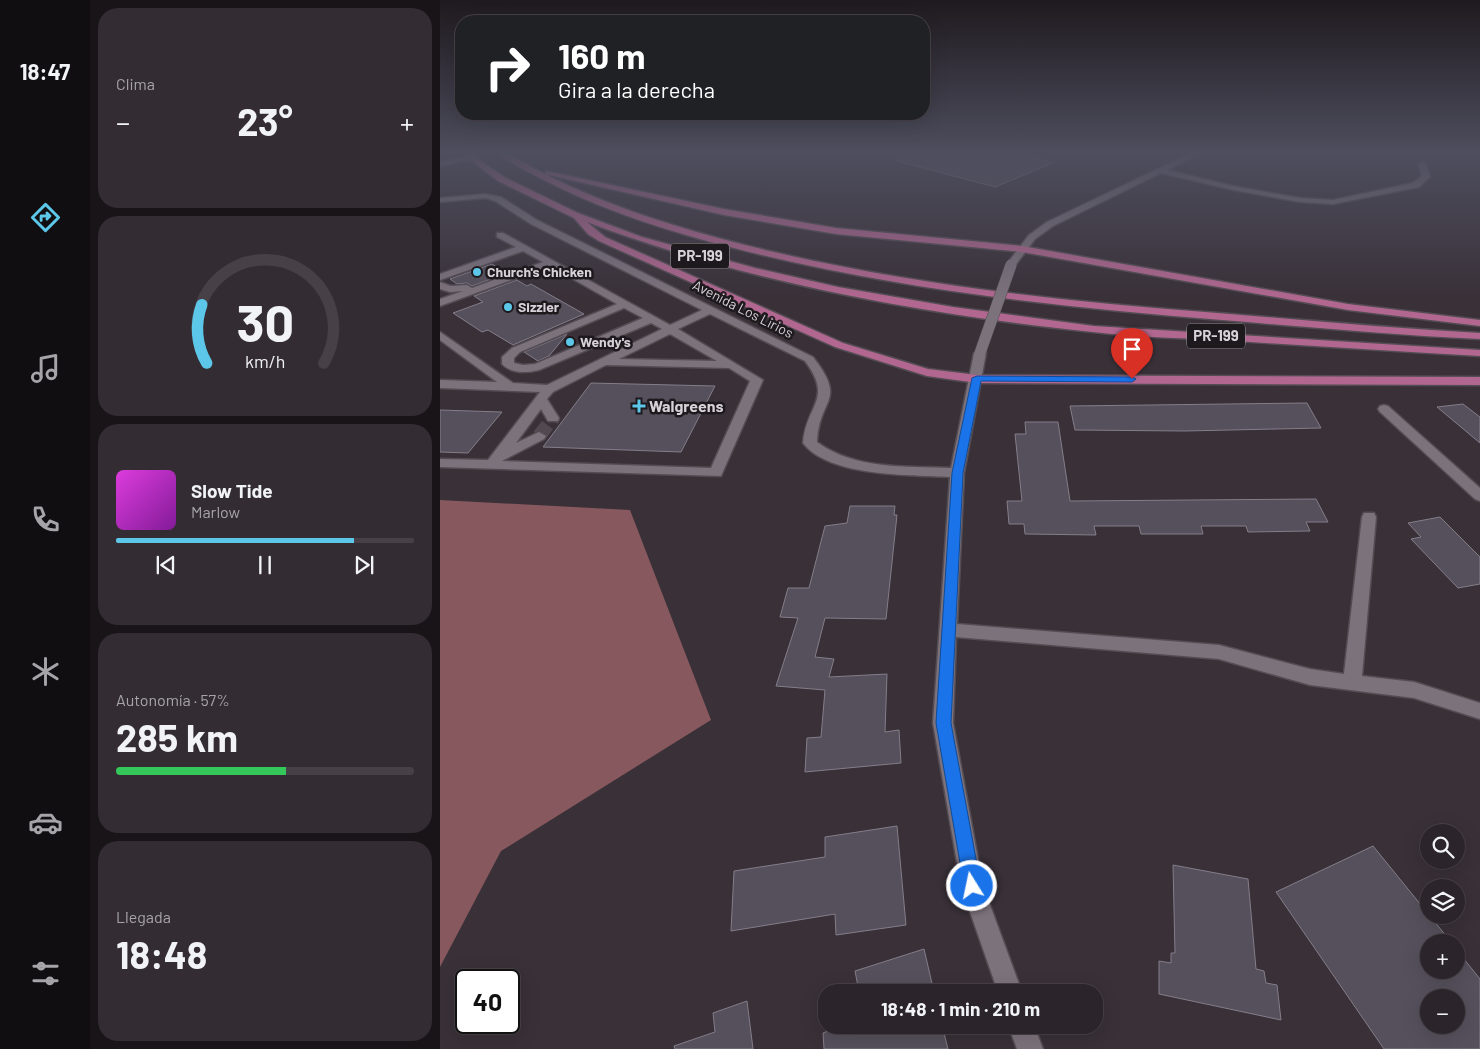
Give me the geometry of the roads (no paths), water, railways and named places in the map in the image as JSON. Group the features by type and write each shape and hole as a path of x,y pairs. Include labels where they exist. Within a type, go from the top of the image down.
{"main road":[{"name":"PR-199","path":"548,202 575,215 639,239 753,271 838,290 952,310 1094,329 1480,354"},
{"name":"PR-199","path":"599,202 664,226 799,262 958,291 1098,308 1480,336"},
{"path":"678,202 724,212 836,231 1022,249 1348,307 1480,323"},
{"path":"575,215 591,232 602,239 839,345 928,372 977,378 1480,381"}],"street":[{"name":"Avenida Los Lirios","path":"503,202 534,222 808,359 821,373 827,392 810,435 810,443 819,453 837,460 874,468 958,473"},
{"path":"1007,984 972,886 943,723 958,473 977,378 980,353 1011,265 1032,237 1050,224 1096,202"},
{"path":"440,463 495,461 716,473 757,380 651,318 500,235"},
{"path":"440,266 512,242"},
{"path":"440,277 523,248"},
{"path":"440,285 458,290 548,261"},
{"path":"440,303 548,261"},
{"path":"625,304 516,350 508,357 508,364 512,367 525,369 539,366 651,318"},
{"path":"495,461 545,394 603,362 711,309"},
{"path":"440,336 510,386"},
{"path":"603,362 732,366"},
{"path":"440,384 510,386 545,394"},
{"path":"545,394 553,418"},
{"path":"1384,409 1480,496"},
{"path":"495,461 539,436"},
{"path":"1352,682 1369,517"},
{"path":"948,630 1220,652 1310,677 1414,690 1480,711"},
{"path":"1024,1034 1030,1049"}],"tunnel":[{"path":"539,436 553,418"}],"place":[{"name":"Church's Chicken","path":"477,272"},
{"name":"Sizzler","path":"508,307"},
{"name":"Wendy's","path":"570,342"},
{"name":"Walgreens","path":"639,406"}]}
